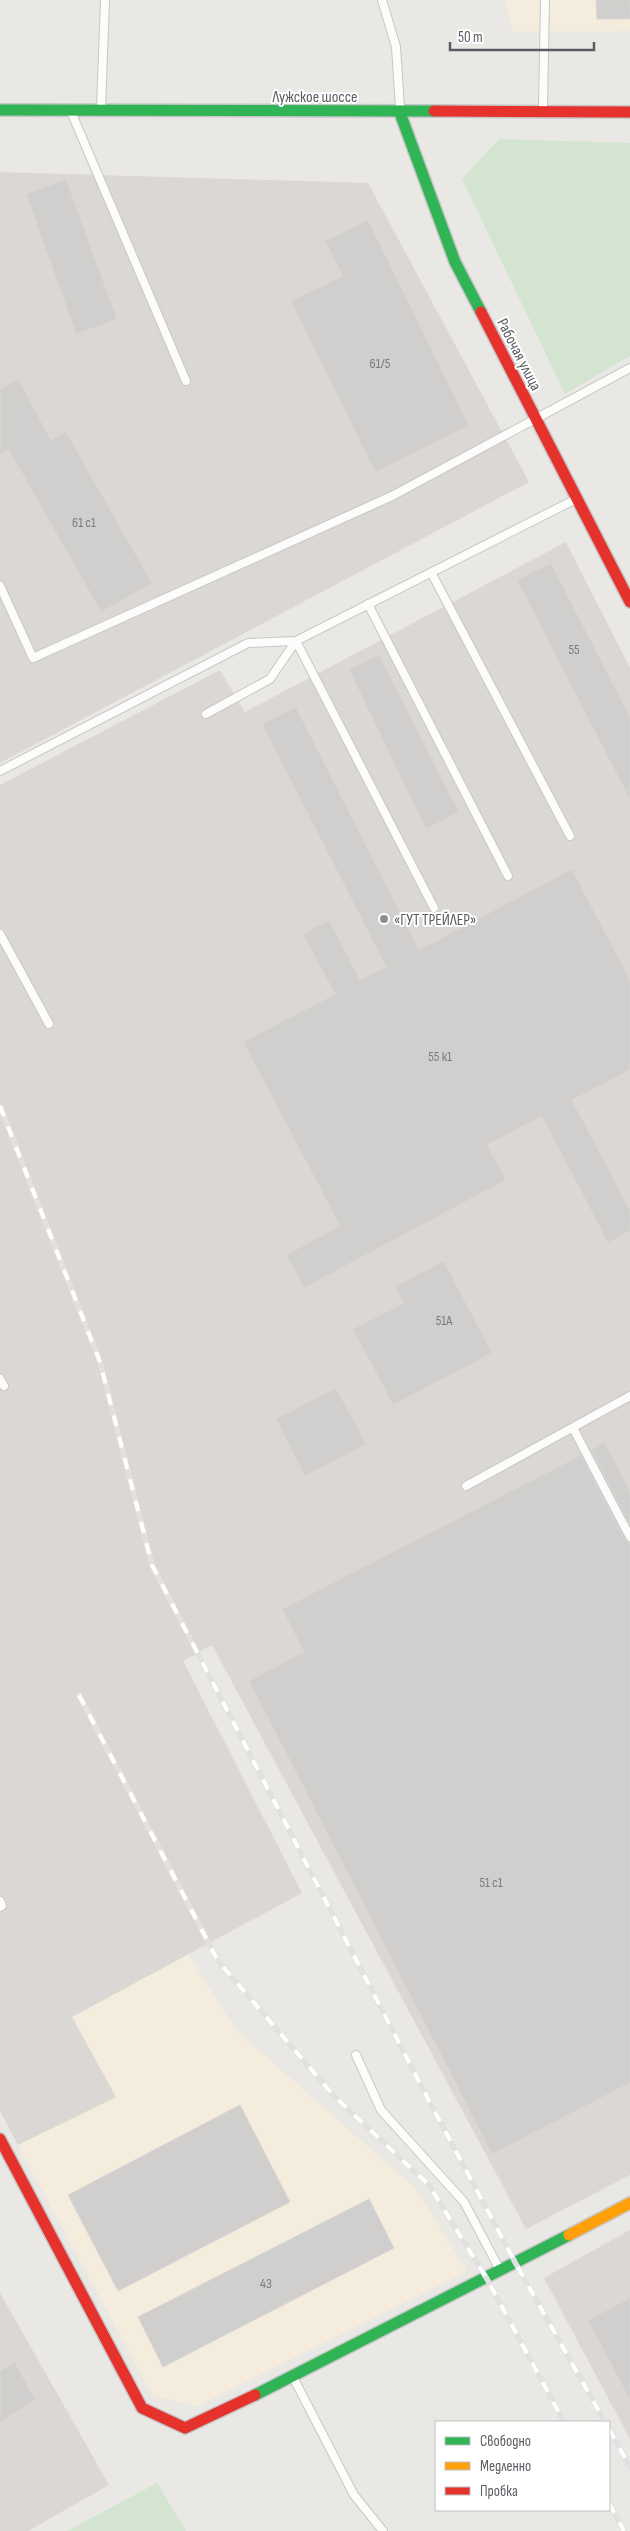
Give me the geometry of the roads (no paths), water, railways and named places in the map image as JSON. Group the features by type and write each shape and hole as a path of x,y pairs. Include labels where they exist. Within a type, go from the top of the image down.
{"main road":[{"name":"Лужское шоссе","path":"0,110 101,112 630,112"},
{"name":"Рабочая улица","path":"400,112 455,262 630,602"},
{"path":"0,2139 142,2408 186,2428 294,2377 501,2272 630,2203"}],"lane":[{"path":"101,112 105,0"},
{"path":"382,0 396,47 400,112"},
{"path":"543,112 545,0"},
{"path":"71,111 186,381"},
{"path":"0,586 33,658 392,496 536,421 630,368"},
{"path":"0,771 248,643 296,641 432,574 576,499"},
{"path":"432,574 570,836"},
{"path":"368,604 508,876"},
{"path":"206,714 270,680 296,641"},
{"path":"296,641 434,908"},
{"path":"0,934 49,1024"},
{"path":"466,1486 630,1396"},
{"path":"572,1428 630,1537"},
{"path":"0,1901 2,1906 0,1907"},
{"path":"356,2055 382,2110 464,2202 501,2272"},
{"path":"294,2377 354,2495 383,2531"}],"railway":[{"path":"0,1106 100,1362 152,1565 426,2095 516,2264 604,2421"},
{"path":"79,1695 218,1961 335,2097 429,2185 487,2279 563,2421"},
{"path":"610,2431 630,2467"},
{"path":"610,2505 624,2531"}],"place":[{"name":"«ГУТ ТРЕЙЛЕР»","path":"384,919"}]}
